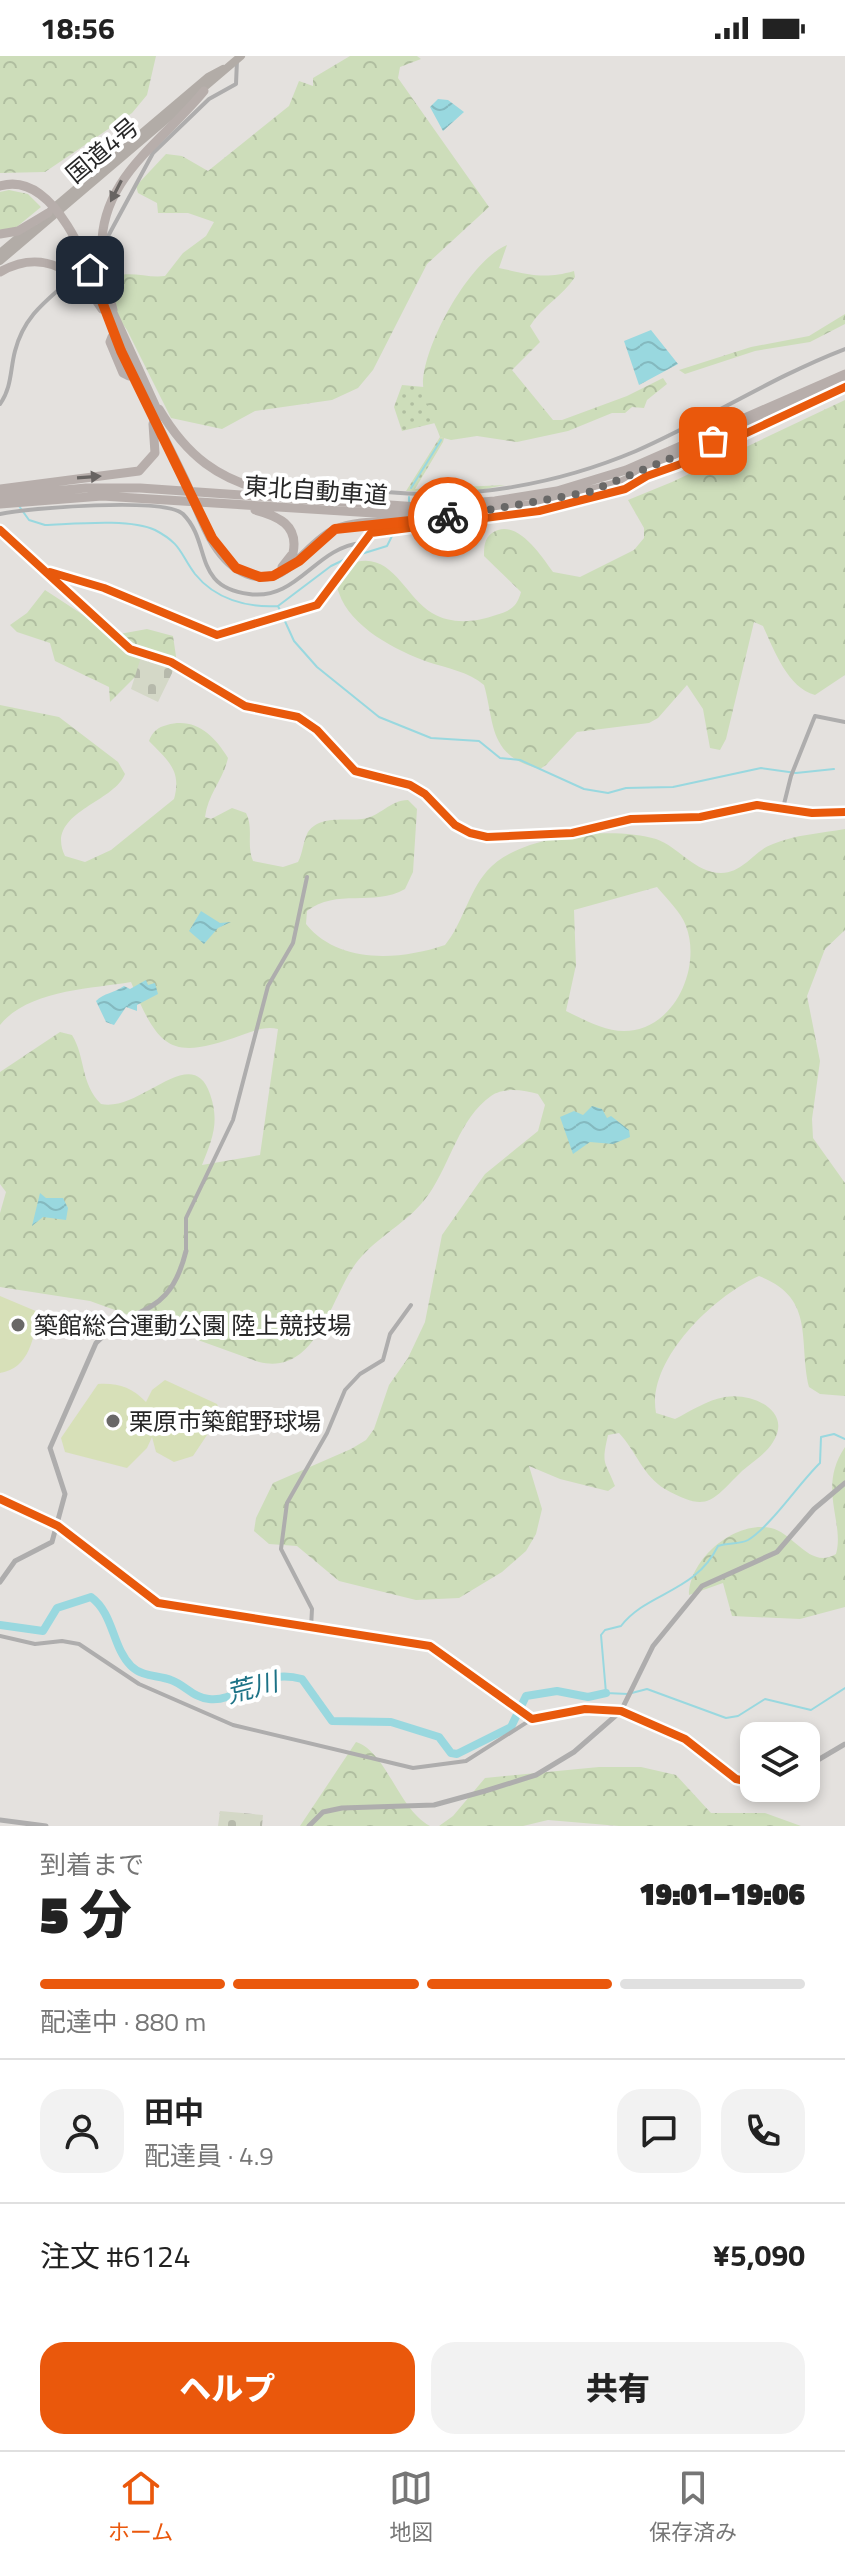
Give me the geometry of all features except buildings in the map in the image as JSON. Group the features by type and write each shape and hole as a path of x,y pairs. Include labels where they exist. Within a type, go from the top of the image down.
{"highway":[{"name":"国道4号","path":"0,261 204,91 239,58"},
{"name":"国道4号","path":"0,253 208,77 228,67"},
{"path":"112,325 102,256 102,231 109,203 131,167 204,91"},
{"path":"0,183 25,185 49,198 67,222 133,379 193,457 219,476 254,489 330,502"},
{"path":"0,234 18,231 48,213"},
{"path":"0,272 23,261 54,264 78,276 138,366 149,398 224,558 236,568 260,577 286,570 335,529 495,510"},
{"name":"東北自動車道","path":"0,504 16,498 140,488 330,502 452,506 557,491 671,452 845,374"},
{"name":"東北自動車道","path":"0,496 102,496 408,516 495,510 559,499 619,483 845,384"},
{"path":"0,489 16,498 139,471 150,462 156,443 149,398"},
{"path":"205,518 225,551 241,566 265,572 287,563 295,545 289,525 272,515 233,504"}],"street":[{"path":"106,240 153,153 209,99 236,84 239,58"},
{"path":"0,404 9,387 14,354 28,319 71,279"},
{"path":"386,492 406,496 478,494 552,477 636,451 786,374 845,349"},
{"path":"49,572 115,593 211,634 230,634 317,605 371,533 539,511 625,489 845,384"},
{"path":"636,451 638,458"},
{"path":"0,514 16,498 28,509 111,506 174,509 186,518 215,581 228,589 253,595 285,590 329,553 344,546 363,543"},
{"path":"0,530 130,649 171,662 245,706 298,717 317,730 355,771 410,785 425,794 455,825 470,833 487,837 572,833 631,819 700,817 757,805 845,812"},
{"path":"783,808 791,776 815,716 845,722"},
{"path":"0,1582 15,1561 52,1542 65,1494 50,1448 92,1351 105,1334 166,1296 181,1271 186,1251 186,1218 233,1120 268,986 293,943 307,877"},
{"path":"311,1628 312,1609 281,1549 287,1503 327,1433 345,1390 360,1374 383,1360 390,1334 411,1305"},
{"path":"309,1826 323,1812 342,1808 434,1805 536,1775 574,1752 621,1711 653,1646 702,1586 777,1552 814,1509 845,1483"},
{"path":"0,1499 58,1526 158,1603 430,1646 532,1719"},
{"path":"0,1636 35,1644 62,1641 79,1644 139,1684 233,1725 413,1768 466,1761 532,1719 585,1709 621,1711 685,1739 740,1780"},
{"path":"820,1759 845,1744"},
{"path":"0,1820 46,1826"}],"green space":[{"path":"0,56 156,56 147,95 132,113 45,172 0,173"},
{"path":"350,56 417,56 421,59 400,67 398,78 489,207 427,264 373,370 358,388 332,400 255,411 222,429 171,418 127,330 107,302 105,284 125,274 165,276 183,253 206,236 214,222 188,213 158,213 157,203 138,193 136,186 166,154 182,156 208,171 289,106 299,81 313,86 313,78"},
{"path":"9,190 28,194 41,207 13,230 0,231 0,192"},
{"path":"507,245 499,268 545,276 574,271 575,277 570,284 530,326 540,342 512,370 553,420 562,420 627,396 663,378 667,384 647,400 644,408 632,407 625,413 612,413 568,431 517,442 477,436 451,440 440,437 423,391 425,367 431,348 464,285 493,254"},
{"path":"845,314 845,324 810,342 755,351 685,374 679,370 751,347 809,336"},
{"path":"402,385 424,387 435,423 402,431 394,407"},
{"path":"845,400 845,675 815,695 805,691 783,667 763,626 754,622 726,739 720,750 710,748 703,709 687,685 658,718 649,723 577,732 540,769 523,763 502,747 497,737 484,685 465,674 403,651 376,636 353,617 339,593 337,578 342,568 369,561 389,570 422,606 440,617 464,621 509,610 521,592 484,556 484,546 492,533 501,529 519,534 553,572 580,577 634,550 644,538 644,528 628,500"},
{"path":"440,437 444,438 443,442 415,489 505,485 480,490 406,491"},
{"path":"45,590 114,635 147,629 173,636 178,670 143,669 110,702 109,687 55,661 50,643 17,632 10,625 27,613"},
{"path":"141,657 175,667 158,702 131,689"},
{"path":"0,705 59,717 118,762 125,774 118,784 72,819 64,829 61,841 65,856 85,862 111,850 174,799 175,773 149,741 156,730 177,723 203,730 228,758 205,817 211,819 232,808 246,813 253,861 283,867 298,862 308,832 319,823 368,818 408,800 417,809 413,872 405,889 381,897 330,900 307,911 306,924 320,937 335,947 371,956 409,954 445,945 487,871 501,858 543,841 592,834 638,835 664,843 703,869 721,873 736,869 766,847 781,841 845,829 845,930 825,949 807,996 820,1061 812,1119 813,1138 845,1183 845,1396 820,1394 809,1387 797,1308 777,1285 759,1276 723,1298 687,1332 662,1372 656,1393 656,1413 675,1419 712,1401 736,1396 757,1401 774,1413 778,1431 773,1442 716,1496 701,1502 691,1501 665,1489 645,1470 619,1433 608,1435 605,1458 615,1486 608,1491 560,1479 529,1466 542,1509 536,1534 526,1551 502,1572 459,1598 416,1600 339,1581 297,1546 269,1544 254,1531 256,1518 273,1483 351,1449 366,1440 374,1429 389,1385 408,1358 425,1322 442,1235 485,1174 538,1131 545,1105 538,1094 526,1091 501,1091 491,1096 463,1129 429,1194 351,1270 311,1343 297,1356 280,1363 259,1362 90,1301 0,1287 0,1213 6,1192 0,1184 0,1072 60,1032 72,1035 86,1079 101,1104 132,1099 163,1082 191,1074 202,1080 213,1104 212,1139 202,1165 260,1155 278,1029 260,1029 199,1047 183,1048 170,1044 150,1023 131,982 79,989 43,998 12,1013 0,1025","holes":["657,887 684,921 690,943 687,978 670,1009 642,1028 624,1031 601,1027 566,1011 576,965 574,910"]},
{"name":"築館総合運動公園 陸上競技場","path":"0,1296 38,1312 29,1350 18,1365 0,1373"},
{"path":"165,1380 217,1404 221,1414 193,1456 174,1462 156,1452 152,1437 147,1448 127,1468 65,1452 61,1438 98,1384 124,1387 146,1402 152,1390"},
{"path":"845,1447 845,1607 800,1619 732,1616 723,1583 689,1595 691,1581 705,1556 729,1536 743,1530 771,1528 810,1554 827,1558 836,1554 838,1542 833,1477"},
{"path":"356,1742 376,1757 409,1807 430,1826 300,1826"},
{"path":"599,1767 641,1767 676,1775 711,1813 765,1813 801,1826 619,1826 548,1820 523,1826 439,1826 453,1816 485,1778"},
{"path":"220,1811 263,1815 262,1826 218,1826"}],"water":[{"path":"438,99 448,100 464,112 443,131 430,107"},
{"path":"651,330 678,364 639,385 624,341"},
{"path":"201,911 220,923 231,922 218,928 204,944 189,931"},
{"path":"146,980 148,985 155,983 158,994 137,1005 137,1011 126,1007 114,1025 106,1022 96,1001 124,986 130,989"},
{"path":"592,1106 602,1109 607,1118 611,1116 629,1130 630,1137 613,1144 590,1142 573,1154 560,1117 574,1111 583,1115"},
{"path":"40,1193 46,1198 63,1198 68,1208 66,1220 43,1217 32,1226"}],"waterway":[{"path":"411,488 441,440"},
{"path":"409,497 409,502"},
{"path":"19,506 29,520 45,525 117,523 155,530 176,545 195,574 212,590 232,600 255,605 278,606 331,566 352,556"},
{"path":"358,555 387,546 394,532"},
{"path":"278,606 294,641 317,667 379,717 431,738 479,741 500,758 520,760 584,789 608,793 626,788 673,787 761,768 796,773 834,769"},
{"path":"845,1439 834,1434 821,1437 820,1463 757,1534 745,1542 718,1546 697,1574 644,1606 621,1626 605,1630 601,1635 606,1693 628,1694 647,1689 726,1718 738,1716 765,1699 811,1710 845,1688"},
{"name":"荒川","path":"0,1625 43,1631 57,1608 91,1597 104,1612 125,1658 140,1672 171,1680 209,1699 230,1696 273,1678 302,1679 332,1721 391,1722 439,1737 451,1753 457,1754 511,1727 526,1696 557,1691 588,1697 606,1693"}],"tunnel":[{"path":"73,277 101,245"}],"cycle path":[{"path":"50,572 104,588 217,635 317,605 371,533 539,511 625,489 647,476 678,465 845,387"},
{"path":"0,530 130,649 171,662 245,706 298,717 317,730 355,771 410,785 425,794 455,825 470,833 487,837 572,833 631,819 700,817 757,805 812,813 845,812"},
{"path":"0,1499 58,1526 158,1603 430,1646 532,1719 585,1709 621,1711 685,1739 740,1780"}],"way so far":[{"path":"448,517 530,505 589,492 619,483 713,441"}],"place":[{"name":"築館総合運動公園 陸上競技場","path":"18,1325"},
{"name":"栗原市築館野球場","path":"113,1421"}],"route":[{"path":"90,270 121,351 217,549 236,568 260,577 273,576 299,561 335,529 448,517"}]}
